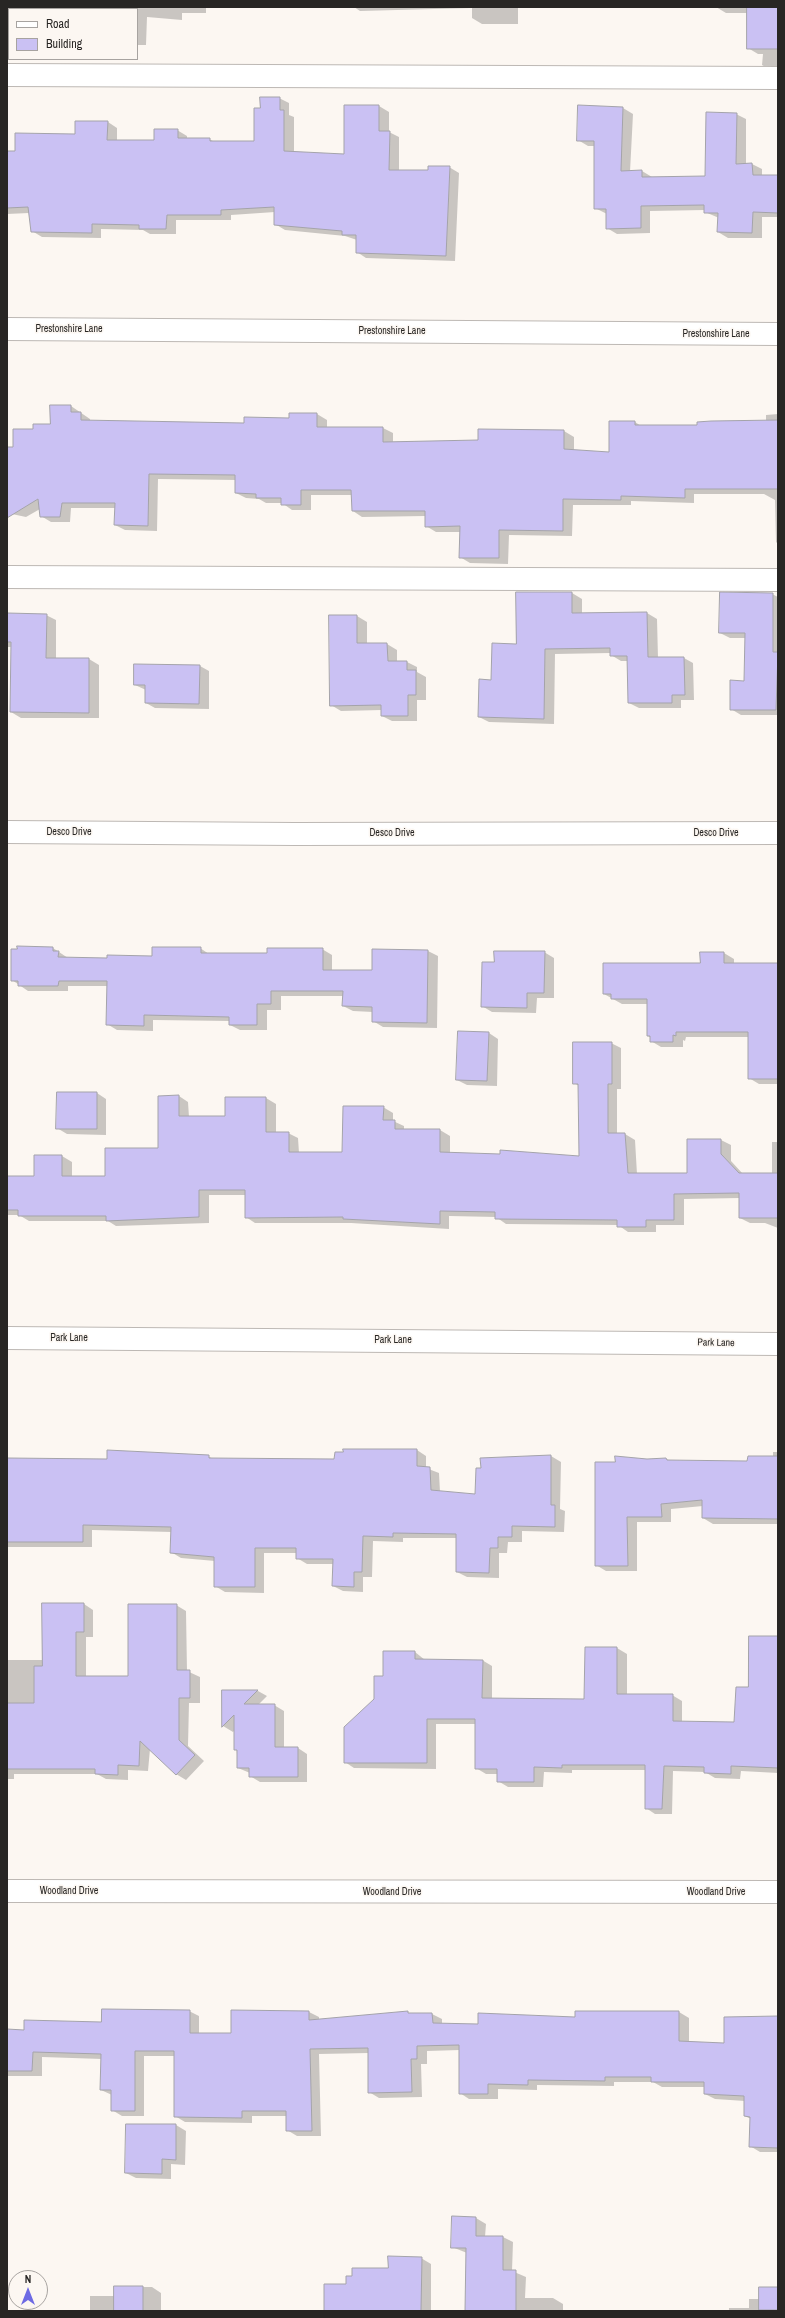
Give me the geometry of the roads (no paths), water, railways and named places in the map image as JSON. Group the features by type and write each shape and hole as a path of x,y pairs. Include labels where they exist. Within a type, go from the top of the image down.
{"street":[{"path":"7,75 778,78"},
{"name":"Prestonshire Lane","path":"7,329 778,334"},
{"path":"7,577 778,580"},
{"name":"Desco Drive","path":"7,832 294,834 778,833"},
{"name":"Park Lane","path":"7,1338 778,1344"},
{"name":"Woodland Drive","path":"7,1891 778,1892"}]}
